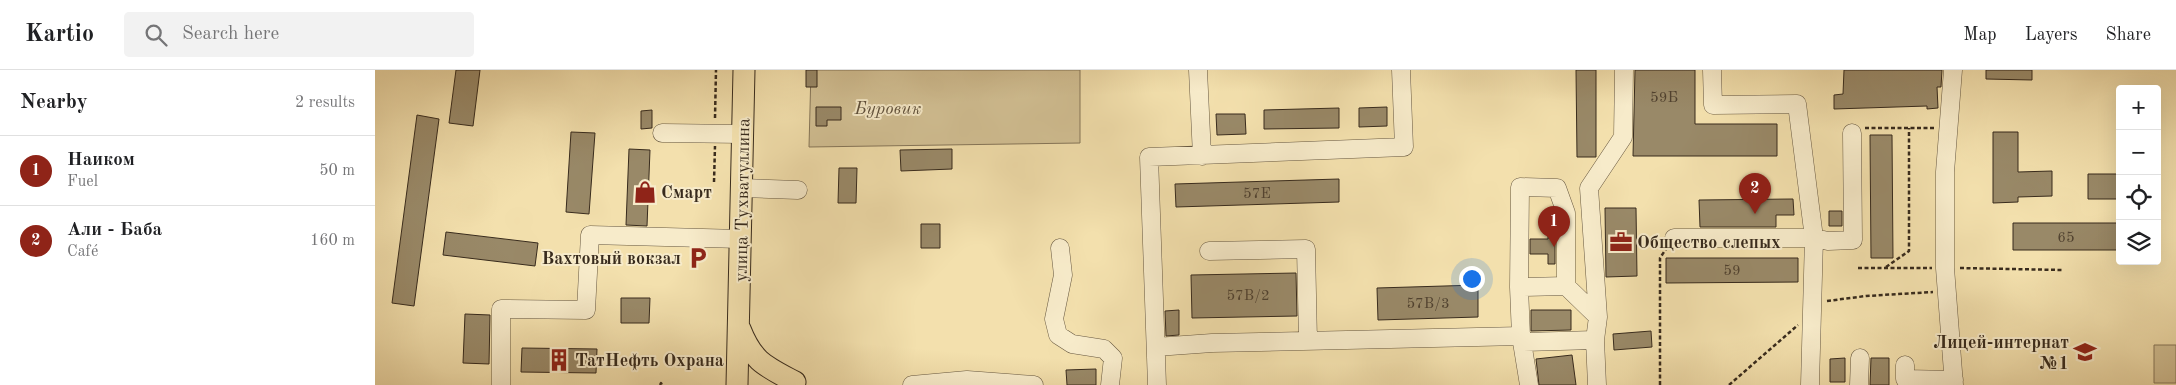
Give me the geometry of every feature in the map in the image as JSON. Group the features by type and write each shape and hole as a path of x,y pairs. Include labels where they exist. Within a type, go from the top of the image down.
{"main road":[{"name":"улица Тухватуллина","path":"737,385 740,329 744,70"},
{"path":"740,329 747,348 757,359 799,384"},
{"path":"765,385 782,381 799,384"}],"street":[{"path":"1198,70 1202,156"},
{"path":"1157,385 1149,158 1404,147 1401,70"},
{"path":"1597,385 1595,340 1598,317 1589,188 1623,137 1624,70"},
{"path":"1712,70 1713,105 1797,104 1814,238 1810,385"},
{"path":"1905,365 1905,379 1954,383 1946,291 1945,172 1953,70"},
{"path":"662,133 743,134"},
{"path":"1674,238 1814,238 1828,241 1853,240 1852,133"},
{"path":"1529,385 1521,339 1519,287 1520,187 1557,188 1566,213 1566,286"},
{"path":"742,188 798,190"},
{"path":"501,385 501,308 586,310 590,235 741,239"},
{"path":"1060,248 1063,275 1054,319 1058,335 1072,344 1104,349 1113,358 1110,385"},
{"path":"1209,251 1306,249 1308,341"},
{"path":"1519,287 1566,286 1598,317"},
{"path":"1156,347 1212,343 1308,341 1595,340"},
{"path":"1859,385 1860,358"},
{"path":"912,385 967,380 1034,385"}],"path":[{"path":"1852,133 1861,128 1948,128"},
{"path":"1885,268 1909,251 1909,128"},
{"path":"1660,385 1660,258 1674,238"},
{"path":"1729,385 1828,301 1866,296 1946,291"}],"green space":[{"name":"Буровик","path":"811,70 1080,70 1080,143 809,147"},
{"path":"2154,345 2176,345 2176,383 2154,383"}],"building":[{"path":"456,70 480,70 473,126 449,123"},
{"path":"806,70 817,70 817,87 806,87"},
{"path":"1576,70 1596,70 1596,157 1577,157"},
{"path":"1635,70 1695,70 1695,124 1777,124 1777,156 1633,156"},
{"path":"1844,70 1942,70 1941,87 1937,87 1938,108 1927,109 1927,106 1834,109 1834,95 1843,94"},
{"path":"1986,70 2032,70 2032,80 1986,79"},
{"path":"816,107 841,107 841,120 827,120 827,126 816,126"},
{"path":"1387,107 1387,126 1359,127 1359,108"},
{"path":"1339,108 1339,128 1264,129 1264,110"},
{"path":"652,110 652,128 641,129 641,111"},
{"path":"1216,114 1245,114 1246,134 1217,135"},
{"path":"417,115 439,119 414,306 392,303"},
{"path":"571,132 595,133 589,214 566,212"},
{"path":"1993,132 2018,132 2018,172 2052,171 2052,196 2018,197 2018,202 1993,203"},
{"path":"1870,135 1892,135 1893,258 1871,258"},
{"path":"629,149 650,150 647,226 626,225"},
{"path":"952,149 952,169 901,171 900,150"},
{"path":"839,168 857,168 856,203 838,203"},
{"path":"2088,174 2116,174 2116,199 2088,199"},
{"path":"1339,179 1339,202 1176,207 1175,184"},
{"path":"1793,199 1794,215 1776,215 1776,227 1700,227 1699,200"},
{"path":"1605,208 1636,208 1637,276 1606,277"},
{"path":"1829,211 1842,211 1842,226 1829,226"},
{"path":"2013,223 2116,223 2116,250 2013,250"},
{"path":"921,224 940,224 940,248 921,248"},
{"path":"1548,230 1555,230 1555,264 1548,264 1548,254 1530,254 1530,239 1548,239"},
{"path":"446,232 538,243 535,266 443,255"},
{"path":"1666,258 1798,258 1798,282 1666,283"},
{"path":"1296,273 1297,316 1192,318 1191,275"},
{"path":"1478,285 1478,317 1378,320 1377,288"},
{"path":"621,298 650,298 649,323 621,323"},
{"path":"1179,310 1179,335 1166,336 1165,311"},
{"path":"1531,310 1571,310 1571,330 1531,331"},
{"path":"465,314 490,315 489,364 463,363"},
{"path":"1651,331 1652,347 1614,350 1613,334"},
{"name":"ТатНефть Охрана","path":"522,348 597,349 596,373 521,372"},
{"path":"1572,355 1576,385 1539,385 1536,359"},
{"path":"1845,358 1845,382 1830,382 1830,359"},
{"path":"1871,358 1889,358 1889,385 1870,385"},
{"path":"1096,369 1096,385 1067,385 1066,370"}],"place":[{"name":"Смарт","path":"645,192"},
{"name":"Али - Баба","path":"1755,214"},
{"name":"Общество слепых","path":"1621,242"},
{"name":"Наиком","path":"1554,247"},
{"name":"Вахтовый вокзал","path":"698,258"},
{"name":"Лицей-интернат №1","path":"2085,352"},
{"name":"ТатНефть Охрана","path":"559,360"}]}
